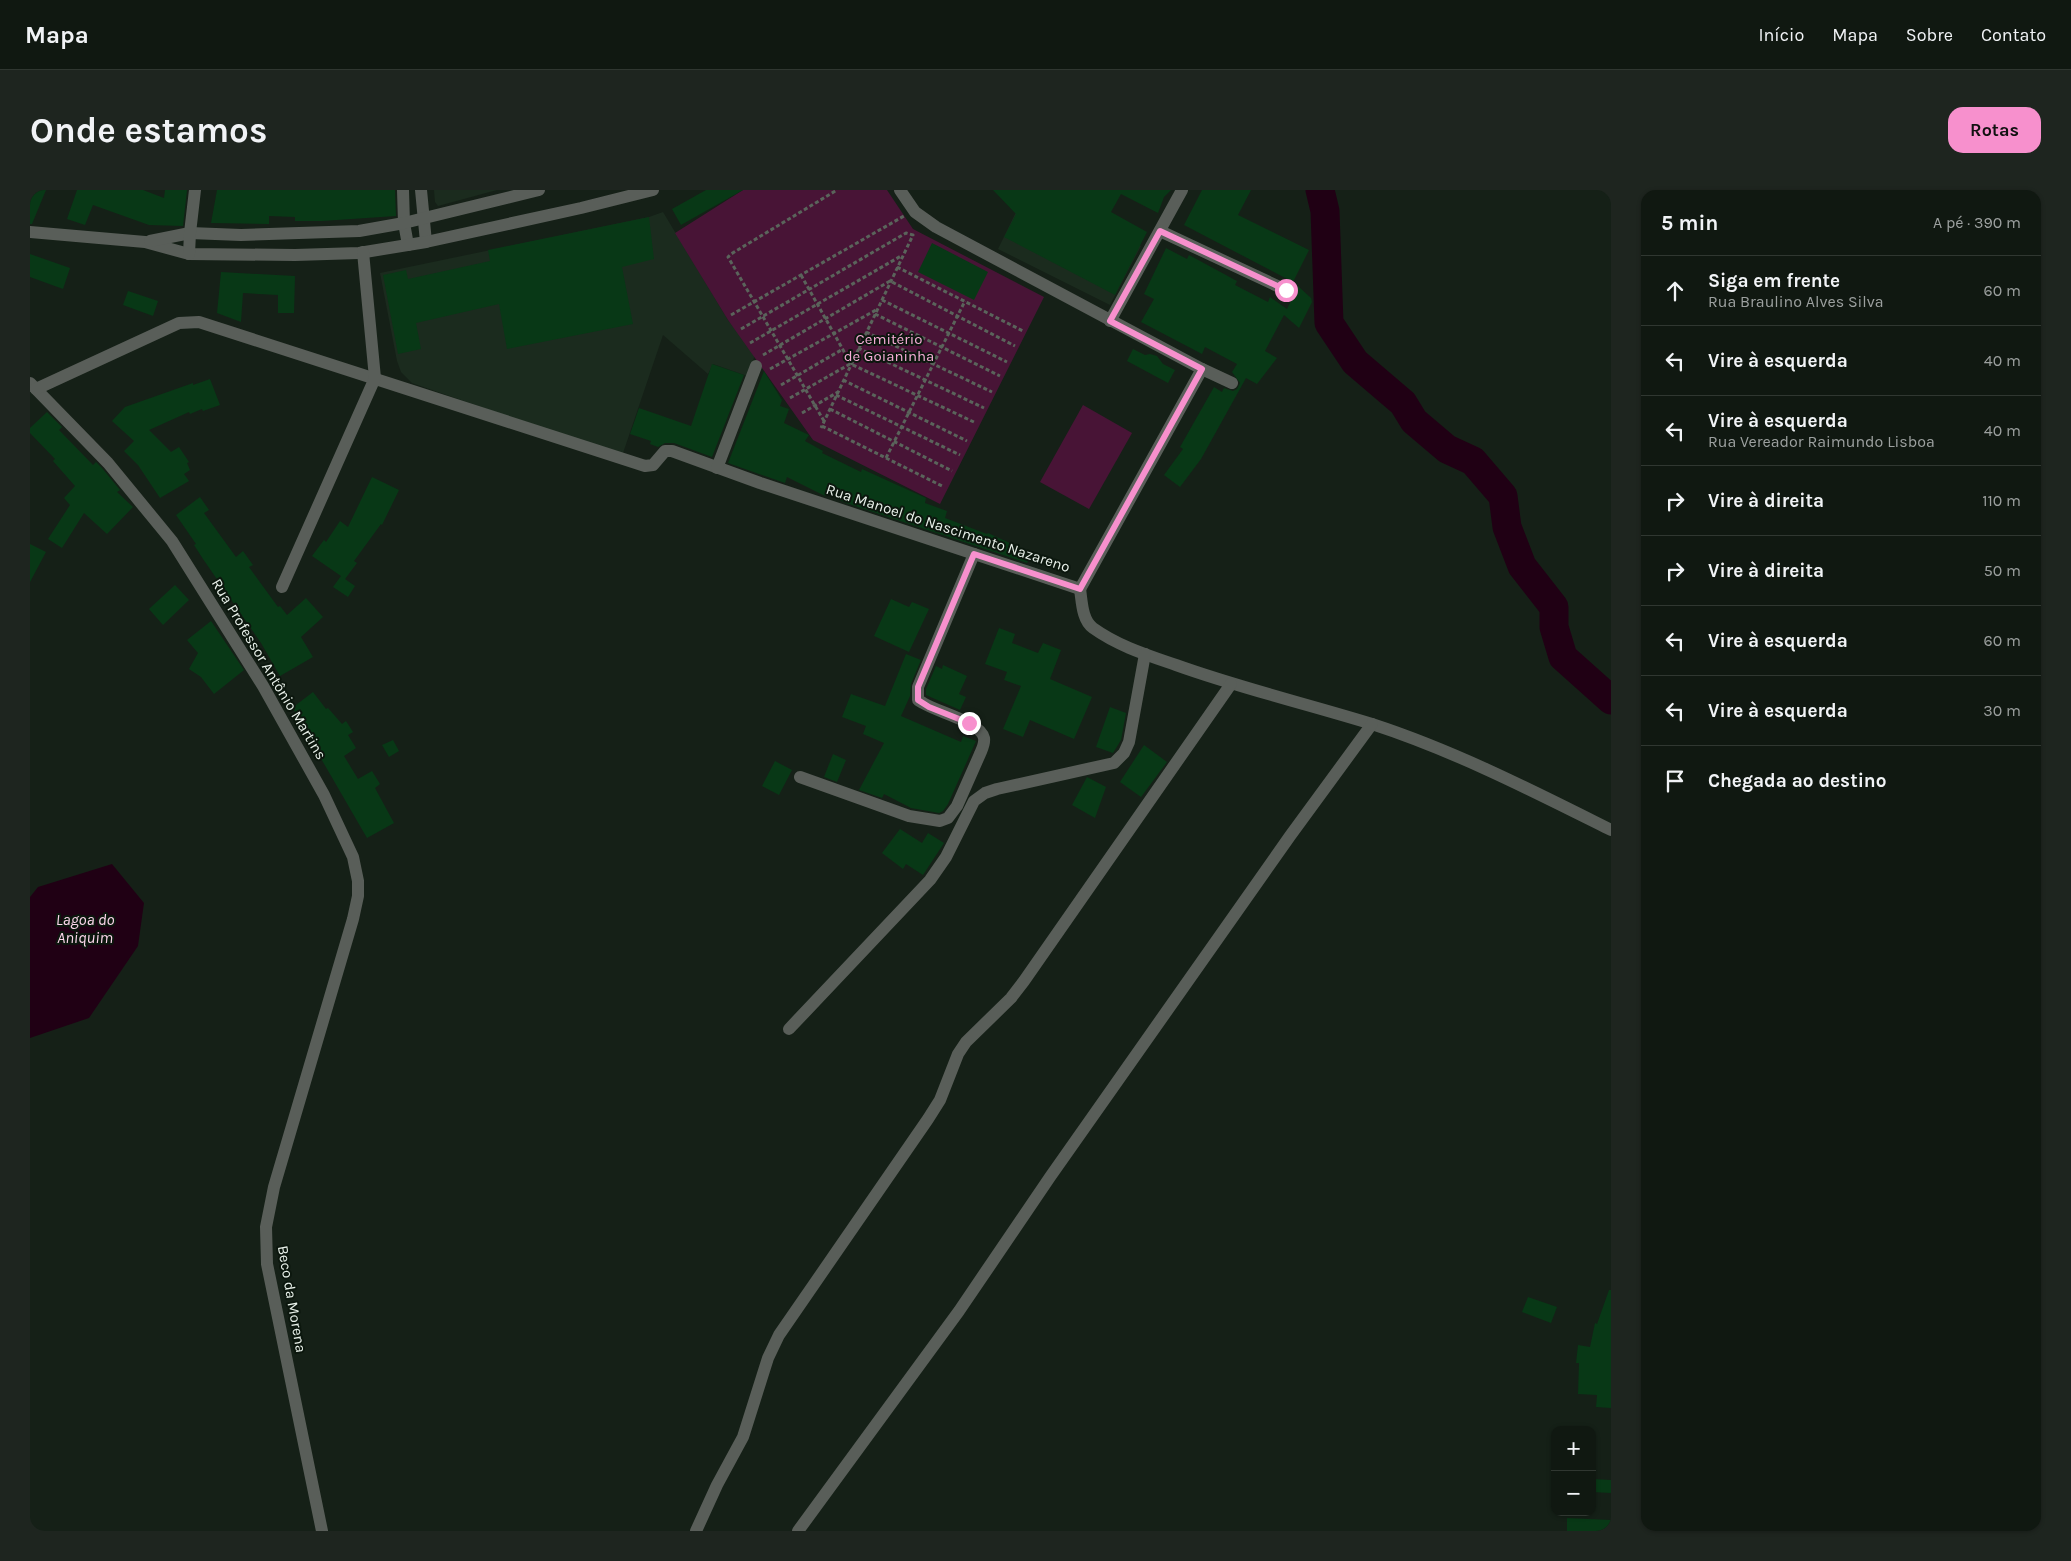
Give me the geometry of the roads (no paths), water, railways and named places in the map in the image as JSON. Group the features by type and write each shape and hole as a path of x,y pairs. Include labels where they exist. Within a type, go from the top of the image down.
{"street":[{"path":"189,254 195,190"},
{"path":"403,190 404,224 408,246"},
{"path":"421,190 426,242"},
{"path":"146,242 190,233 241,235 359,231 404,224 539,190"},
{"path":"30,232 146,242 189,254 294,255 363,252 408,246 654,190"},
{"path":"900,190 908,204 923,220 1110,321 1232,383"},
{"path":"1110,321 1182,190"},
{"path":"1160,231 1286,290"},
{"path":"282,588 375,378 363,252"},
{"path":"33,386 179,323 188,322 217,327 375,378"},
{"path":"718,468 758,361"},
{"name":"Rua Manoel do Nascimento Nazareno","path":"375,378 645,466 653,465 665,451 682,454 718,468 1080,589 1202,369"},
{"name":"Rua Professor Antônio Martins","path":"33,386 108,463 172,541 291,734 324,795 353,857 357,868 358,896 324,1018"},
{"path":"800,777 917,818 940,821 953,813 980,754 984,744 984,737 982,732 969,723 918,700 918,687 974,554"},
{"path":"1080,589 1084,614 1091,626 1113,641 1231,684 1372,724 1441,749 1611,830"},
{"path":"789,1028 930,880 946,857 974,801 985,793 997,789 1114,763 1124,753 1129,742 1145,654"},
{"path":"696,1531 717,1485 743,1436 768,1358 779,1335 932,1113 940,1100 958,1054 966,1042 1011,998 1024,981 1231,684"},
{"path":"798,1531 959,1311 1050,1177 1290,836 1372,724"},
{"name":"Beco da Morena","path":"322,1531 303,1432 270,1287 265,1243 268,1212 274,1187 324,1018"}],"water":[{"name":"Lagoa do Aniquim","path":"112,864 144,903 138,946 89,1018 30,1038 30,897 38,887"}],"waterway":[{"path":"1320,190 1325,211 1329,323 1355,362 1403,403 1414,421 1447,449 1473,461 1503,496 1507,527 1522,566 1554,607 1554,627 1563,657 1611,700"}],"park label":[{"name":"Cemitério de Goianinha","path":"889,348"}]}
